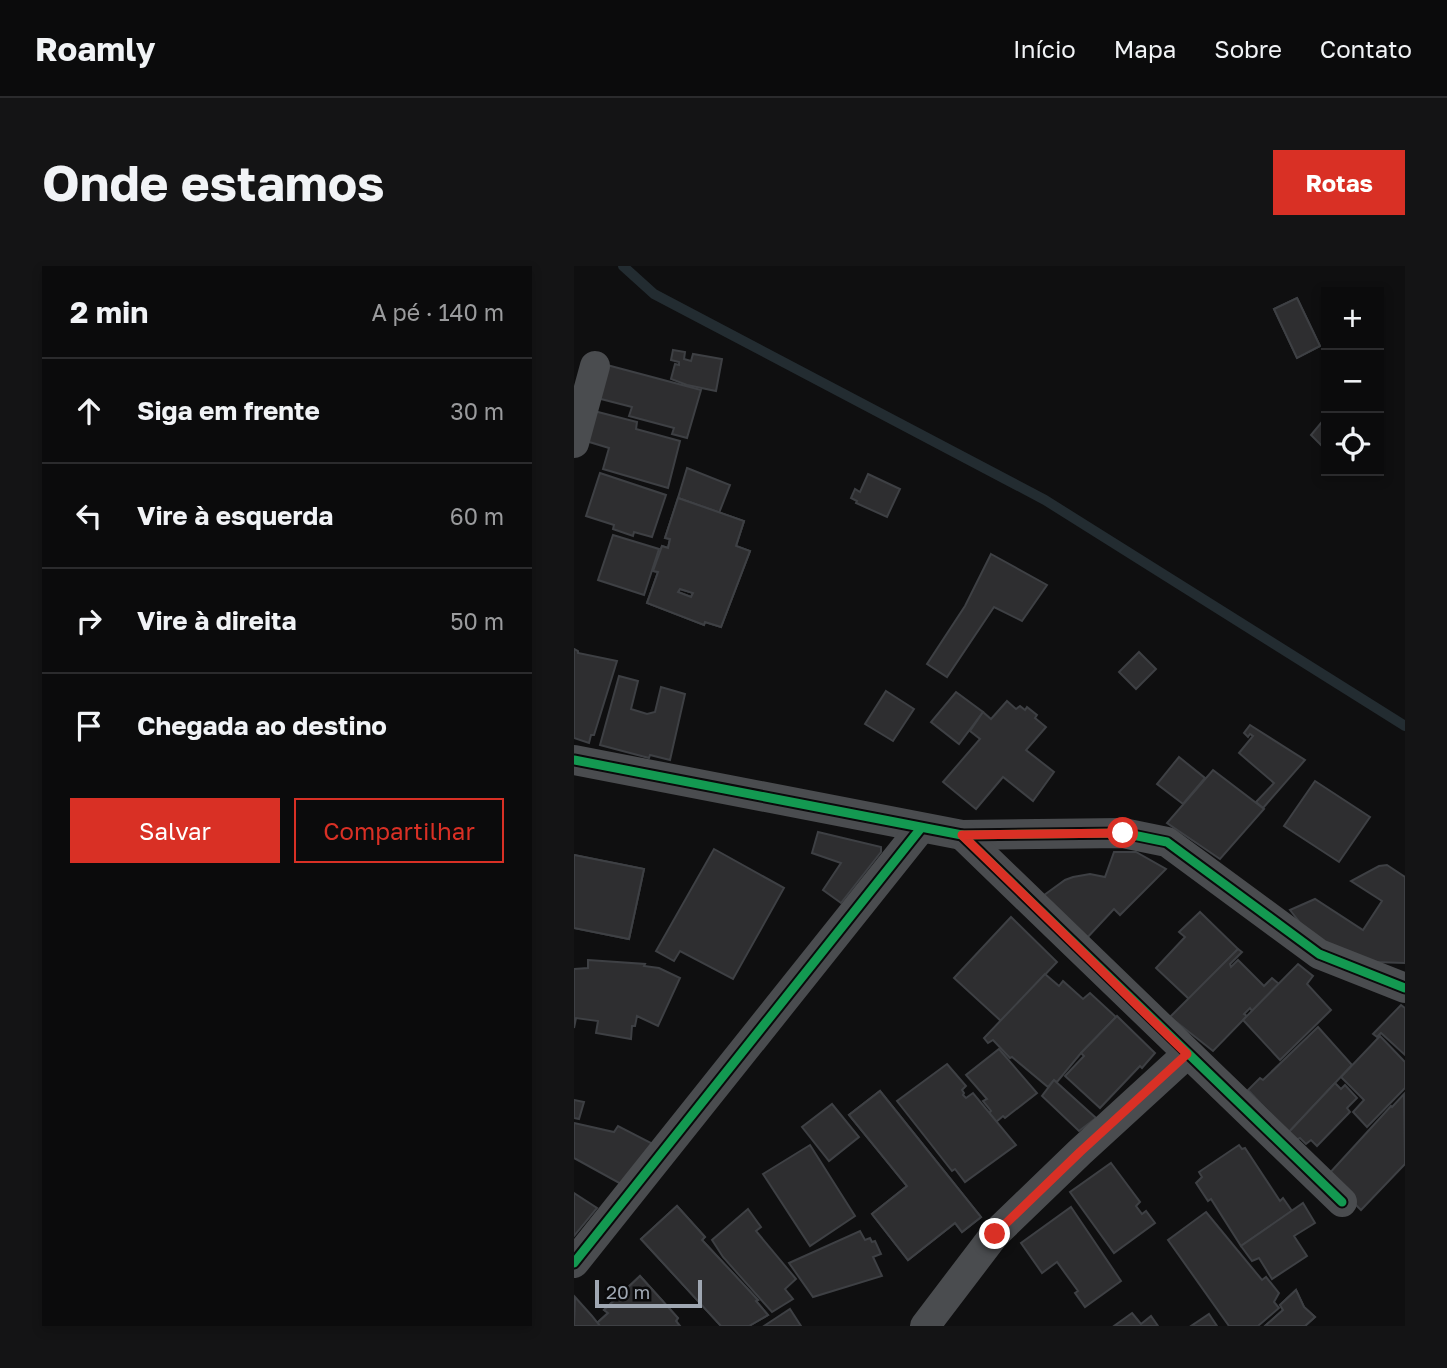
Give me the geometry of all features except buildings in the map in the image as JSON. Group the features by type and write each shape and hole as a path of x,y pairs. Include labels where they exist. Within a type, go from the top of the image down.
{"street":[{"path":"574,443 595,366"},
{"path":"574,760 962,835 1123,833 1167,842 1319,954 1405,988"},
{"path":"574,1263 920,828"},
{"path":"962,835 1342,1202"},
{"path":"925,1326 995,1234 1187,1054"}],"waterway":[{"path":"623,266 654,294 1045,500 1405,726"}],"cycle path":[{"path":"574,760 962,835 1123,833 1167,842 1319,954 1405,988"},
{"path":"574,1263 921,828"},
{"path":"962,835 1342,1202"}],"route":[{"path":"995,1234 1187,1054 962,835 1123,833"}]}
